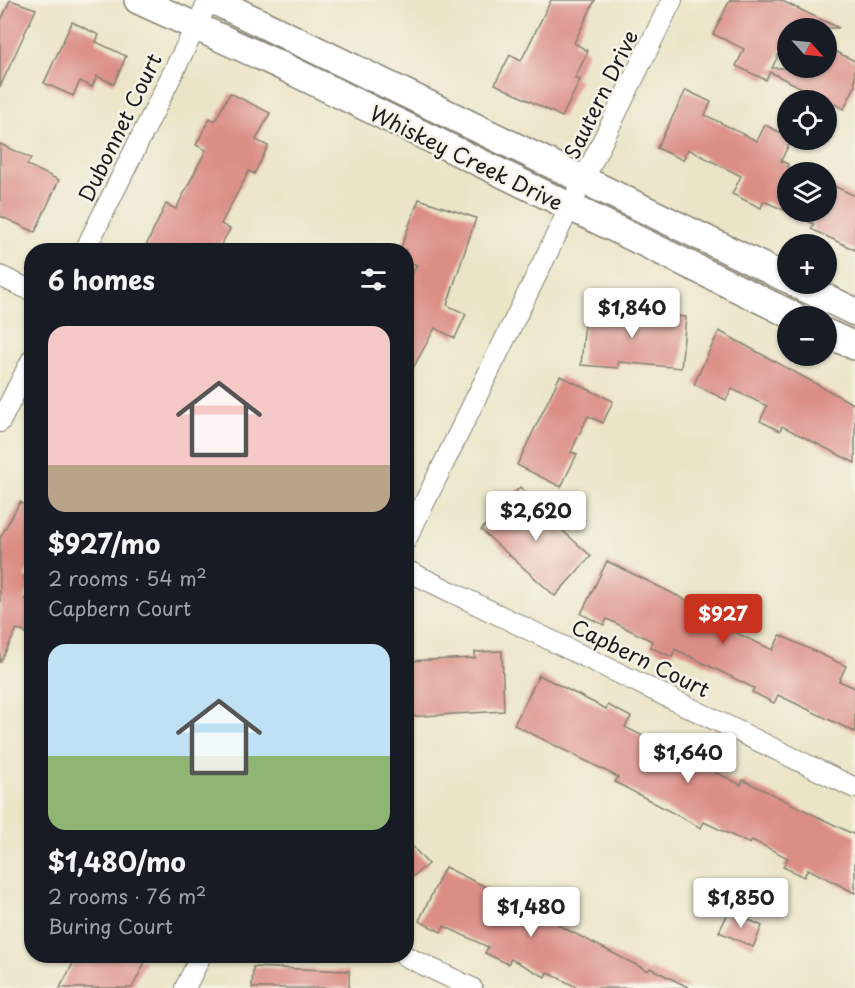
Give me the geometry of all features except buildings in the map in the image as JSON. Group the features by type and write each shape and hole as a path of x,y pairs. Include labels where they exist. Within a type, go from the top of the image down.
{"street":[{"name":"Whiskey Creek Drive","path":"138,0 196,25 777,308"},
{"name":"Whiskey Creek Drive","path":"211,0 777,274"},
{"name":"Dubonnet Court","path":"88,243 196,25 211,0"},
{"name":"Sautern Drive","path":"414,524 672,0"},
{"path":"0,276 24,287"},
{"path":"818,294 855,312"},
{"path":"837,338 855,346"},
{"path":"0,422 24,375"},
{"name":"Capbern Court","path":"414,574 855,788"},
{"path":"414,960 472,988"},
{"path":"184,988 197,963"}]}
